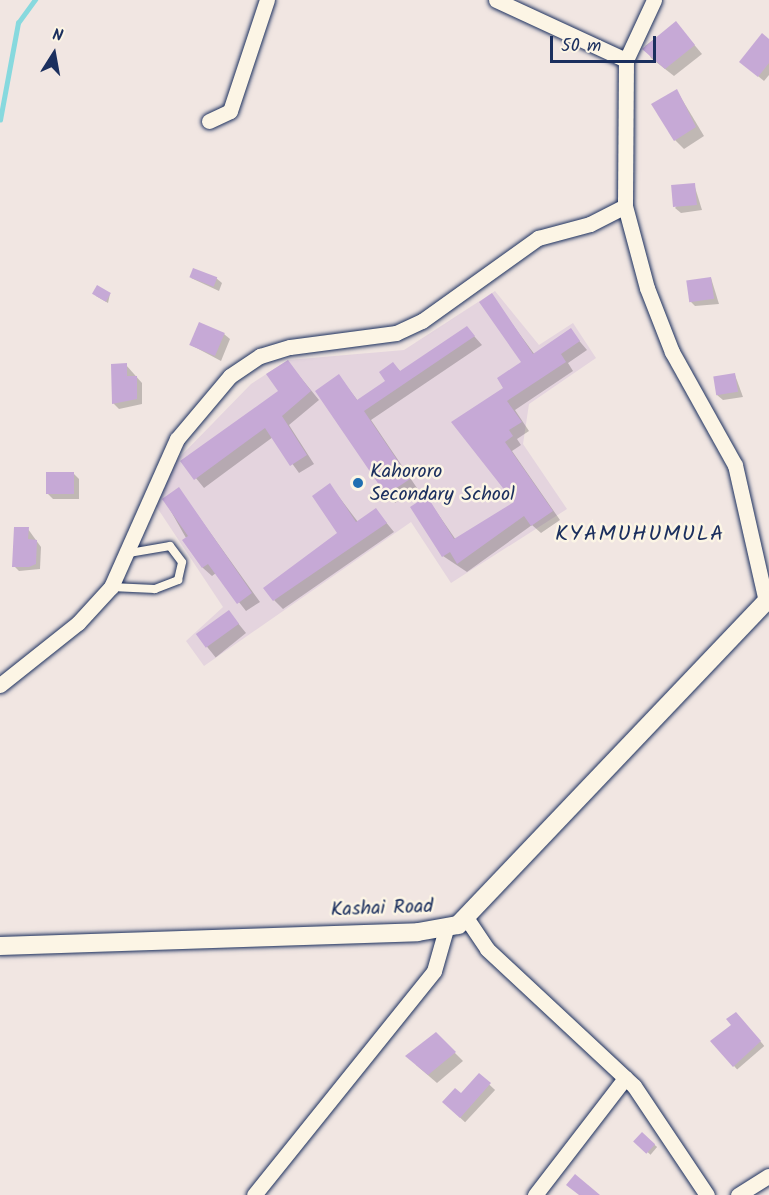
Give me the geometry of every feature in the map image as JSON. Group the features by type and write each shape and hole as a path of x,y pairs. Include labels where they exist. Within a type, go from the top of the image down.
{"street":[{"path":"208,121 230,111 267,0"},
{"path":"496,0 626,60"},
{"path":"654,0 642,16 626,60 625,206 646,288 672,352 735,465 768,599"},
{"path":"0,685 78,623 111,587 129,553 154,480 177,439 230,376 260,357 290,347 396,333 422,321 538,238 590,224 625,206"},
{"name":"Kashai Road","path":"0,946 446,929 467,919 768,599"},
{"path":"467,919 487,949 625,1078 707,1195"},
{"path":"254,1195 434,970 446,929"},
{"path":"535,1195 625,1078"},
{"path":"738,1195 769,1176"}],"lane":[{"path":"111,587 155,589 178,580 182,562 170,546 129,553"}],"shaded area":[{"name":"Kahororo Secondary School","path":"495,291 539,345 573,323 596,358 529,404 523,444 567,509 451,583 411,522 204,666 186,641 223,607 156,506 176,461 251,384 288,360 404,350"}],"building":[{"path":"676,21 695,45 665,69 642,49"},
{"path":"762,33 769,39 769,63 758,77 739,62"},
{"path":"677,89 696,127 674,141 651,104"},
{"path":"695,183 697,205 673,207 671,185"},
{"path":"193,268 217,277 214,287 189,277"},
{"path":"711,277 714,299 689,302 686,280"},
{"path":"97,285 111,293 106,302 92,294"},
{"path":"492,293 533,354 571,328 580,341 561,354 566,362 507,401 522,422 509,430 513,436 505,442 553,511 531,526 524,516 457,564 450,552 442,557 410,507 427,496 454,539 514,502 451,422 503,388 497,378 521,362 479,302"},
{"path":"199,322 225,333 215,356 189,345"},
{"path":"467,326 475,336 364,411 410,479 386,495 315,391 339,374 357,400 385,381 379,372 393,362 400,371"},
{"path":"288,360 311,391 282,416 307,455 290,466 265,428 194,480 180,461 278,391 266,374"},
{"path":"127,363 127,376 137,376 137,399 112,404 111,364"},
{"path":"735,373 738,392 716,395 713,376"},
{"path":"46,472 74,472 74,494 46,494"},
{"path":"330,483 356,522 376,508 387,523 273,601 263,588 337,533 312,496"},
{"path":"179,487 252,593 237,604 208,564 202,568 182,540 188,536 162,499"},
{"path":"14,527 29,527 28,539 37,540 36,564 29,567 12,567"},
{"path":"229,610 239,624 206,648 196,634"},
{"path":"736,1012 761,1041 733,1067 710,1041 731,1025 726,1019"},
{"path":"436,1032 456,1052 428,1075 405,1056"},
{"path":"479,1073 491,1083 460,1118 442,1102 455,1088 461,1093"},
{"path":"642,1132 655,1144 646,1154 633,1142"},
{"path":"575,1174 600,1195 579,1195 566,1185"}],"waterway":[{"path":"0,120 18,23 35,0"}],"place":[{"name":"Kahororo Secondary School","path":"358,483"}],"district":[{"name":"KYAMUHUMULA","path":"640,535"}]}
